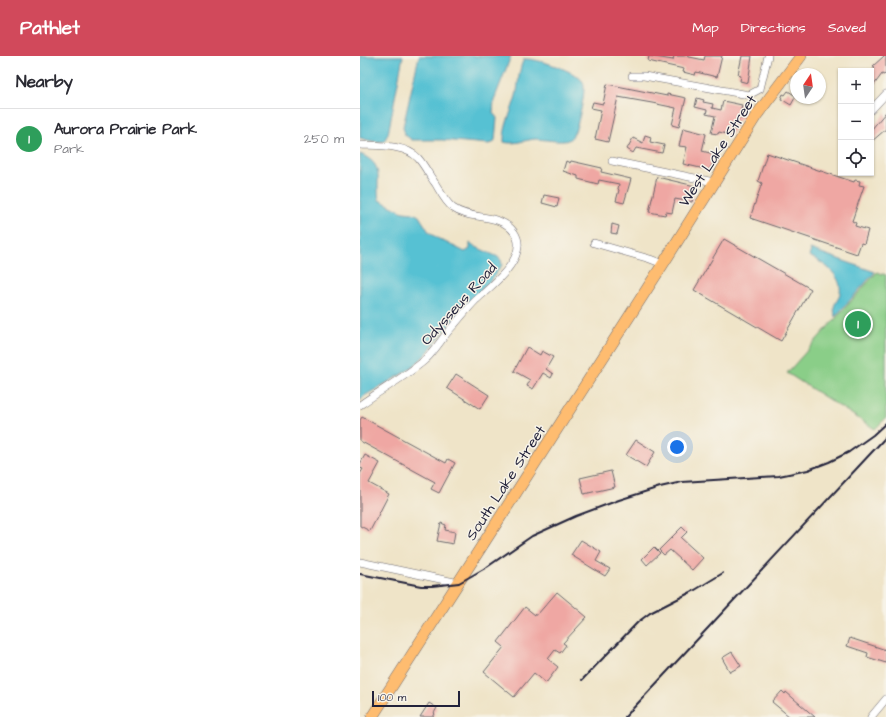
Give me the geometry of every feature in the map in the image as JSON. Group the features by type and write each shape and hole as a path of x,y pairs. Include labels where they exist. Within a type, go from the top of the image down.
{"main road":[{"name":"West Lake Street","path":"663,264 756,116 801,56"},
{"name":"South Lake Street","path":"372,717 663,264"}],"street":[{"path":"632,76 644,76 749,95 760,89 768,56"},
{"path":"760,89 770,98"},
{"path":"874,107 886,94"},
{"name":"Odysseus Road","path":"360,144 396,148 411,153 422,163 446,201 453,208 472,216 491,218 506,224 514,232 518,242 516,255 505,274 471,306 448,331 427,359 360,406"},
{"path":"612,161 714,182"},
{"path":"594,243 663,264"},
{"path":"360,562 459,583"},
{"path":"871,717 886,698"}],"green space":[{"path":"877,272 886,275 886,418 875,429 787,373"}],"water":[{"path":"360,56 403,56 388,134 384,141 381,142 360,138"},
{"path":"419,56 511,56 494,100 493,113 497,118 495,140 493,143 412,140 405,135 403,127"},
{"path":"524,59 530,59 556,66 573,74 583,82 584,92 580,115 574,134 568,140 557,141 535,139 515,143 504,142 505,131 516,96"},
{"path":"360,154 368,158 376,168 378,173 379,200 403,212 413,213 419,216 429,232 437,238 465,252 470,249 470,243 498,257 501,260 502,265 488,284 471,300 419,361 407,371 364,396 360,401"},
{"path":"810,249 875,272 835,317 834,307 840,293 838,280 830,270 809,256 811,251"}],"building":[{"path":"649,56 673,60 674,56 685,56 704,60 705,56 722,56 717,77 696,72 695,75 683,72 684,69 648,61"},
{"path":"742,56 752,56 748,83 740,81 741,76 738,75"},
{"path":"884,56 886,56 886,73 884,75 882,74 874,85 875,67 873,66"},
{"path":"607,84 667,96 667,94 686,98 679,127 672,125 676,108 618,97 608,142 595,139 601,110 591,108 593,102 603,104"},
{"path":"788,91 790,92 791,105 781,99 783,94 785,95"},
{"path":"697,98 704,100 703,102 713,104 712,108 721,110 723,101 742,105 741,110 745,111 743,117 742,119 739,118 731,135 719,132 718,134 711,133 715,116 706,114 707,110 695,107"},
{"path":"886,112 886,129 874,139 874,126"},
{"path":"683,128 706,134 702,151 718,155 709,170 683,164 687,147 679,146"},
{"path":"645,135 651,137 650,142 664,145 662,153 636,148 633,153 627,149 633,138 643,143"},
{"path":"767,153 854,182 855,180 860,181 859,185 864,186 852,221 856,223 855,226 868,230 864,244 861,243 857,254 750,218 762,183 758,181"},
{"path":"566,161 602,168 601,172 631,179 624,203 616,201 619,184 599,180 598,184 578,179 578,176 563,171"},
{"path":"657,177 695,186 692,202 675,199 672,213 666,212 665,215 649,212"},
{"path":"544,195 559,198 557,207 542,203"},
{"path":"612,224 619,226 617,234 611,233"},
{"path":"724,239 811,289 781,341 694,290"},
{"path":"527,347 540,355 542,351 553,357 546,369 553,374 551,378 543,373 533,389 527,386 530,380 514,371"},
{"path":"456,374 489,395 480,409 447,388"},
{"path":"362,417 446,463 448,459 455,463 439,493 431,489 435,482 360,441 360,420"},
{"path":"636,440 655,452 646,467 626,455"},
{"path":"365,455 380,463 369,483 389,494 370,531 360,526 360,474 363,469 360,468 360,464"},
{"path":"611,471 615,487 584,494 580,478"},
{"path":"441,523 446,525 445,530 455,532 453,544 437,541"},
{"path":"682,527 687,532 681,538 703,558 692,570 670,550 664,555 659,550"},
{"path":"581,540 601,552 596,561 610,569 605,576 571,555"},
{"path":"654,547 660,553 647,565 642,559"},
{"path":"557,592 587,617 563,643 566,645 560,653 555,650 548,659 558,667 546,683 534,673 514,697 484,672 504,647 498,642 525,607 537,615"},
{"path":"850,638 886,650 886,663 867,657 868,653 847,646"},
{"path":"732,652 741,666 730,672 722,658"},
{"path":"782,691 785,694 786,692 815,717 790,717 772,702"},
{"path":"429,703 437,708 434,713 435,714 433,717 420,717"}],"railway":[{"path":"360,574 421,586 459,583 487,567 532,536 576,516 619,500 660,487 682,482 779,476 808,470 849,452 873,435 886,423"},
{"path":"625,717 886,437"},
{"path":"582,680 638,622 650,613 695,590 723,573"}],"place":[{"name":"Aurora Prairie Park","path":"858,324"}]}
